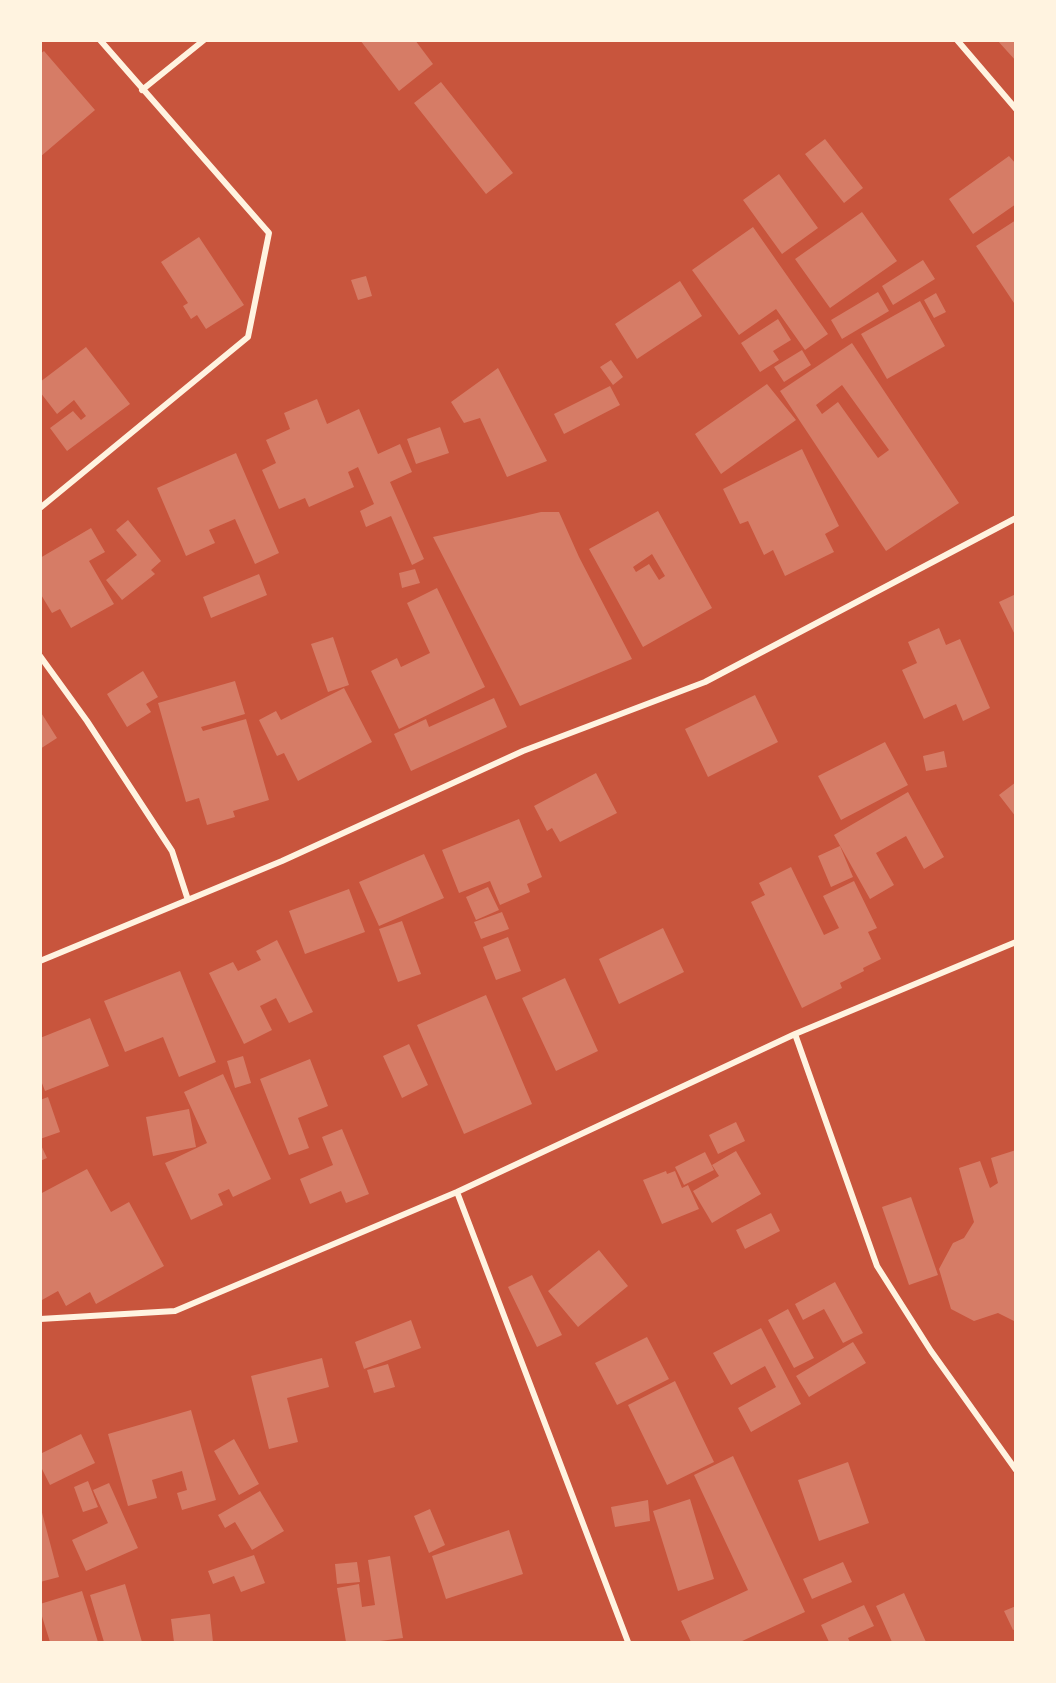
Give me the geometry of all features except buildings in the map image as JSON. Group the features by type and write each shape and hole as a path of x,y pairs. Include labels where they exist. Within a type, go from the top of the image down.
{"street":[{"path":"40,508 248,337 269,233 100,40"},
{"path":"142,90 204,40"},
{"path":"957,40 1016,109"},
{"path":"40,961 282,861 523,751 705,682 1016,518"},
{"path":"40,656 87,721 172,851 188,900"},
{"path":"40,1319 176,1311 457,1192 795,1034 1016,942"},
{"path":"795,1034 877,1266 931,1351 1016,1470"},
{"path":"457,1192 628,1642"}]}
